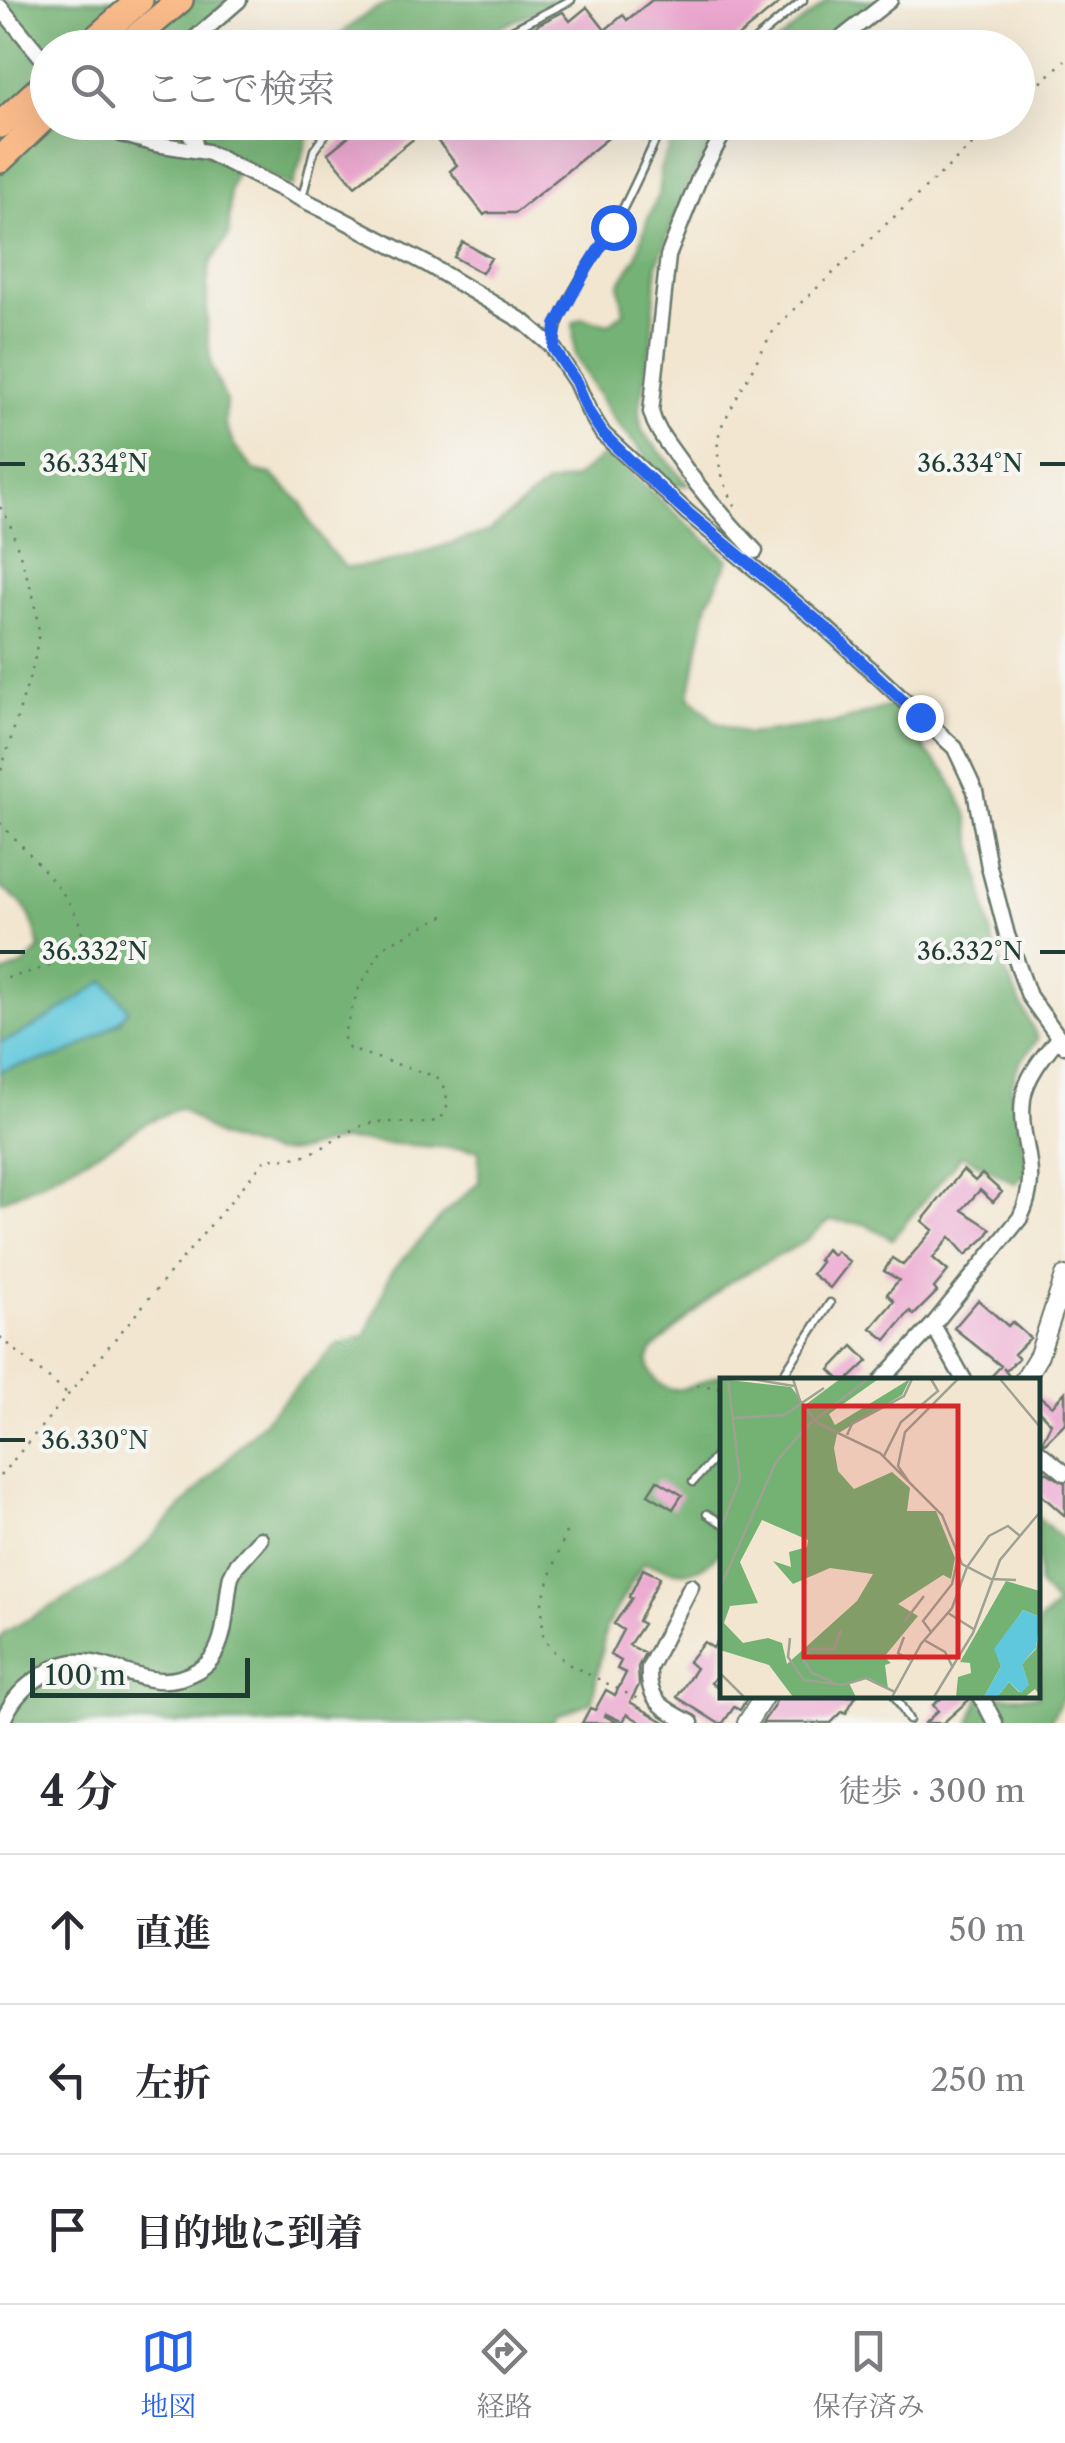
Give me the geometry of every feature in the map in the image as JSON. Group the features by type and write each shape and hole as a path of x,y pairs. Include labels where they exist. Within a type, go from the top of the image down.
{"highway":[{"path":"106,30 140,0"},
{"path":"144,30 180,0"},
{"path":"0,125 30,98"},
{"path":"0,160 30,131"}],"street":[{"path":"205,30 239,0"},
{"path":"851,30 890,0"},
{"path":"0,7 30,45"},
{"path":"142,140 208,152 426,264 524,322 554,349 603,434 688,513 825,627 955,748 975,791 1007,936 1029,996 1062,1042 1031,1077 1022,1098 1032,1179 1020,1218 933,1325 884,1378"},
{"path":"194,140 196,150"},
{"path":"720,140 700,176 668,256 651,412 654,426 693,480 756,552"},
{"path":"1025,1378 1039,1355 1065,1276"},
{"path":"933,1325 963,1378"},
{"path":"1040,1452 1065,1473"},
{"path":"2,1723 24,1688 52,1668 70,1663 88,1662 161,1682 192,1675 207,1664 220,1644 231,1576 260,1540"},
{"path":"691,1586 649,1668 648,1681 656,1700 692,1723"},
{"path":"747,1723 763,1698"},
{"path":"981,1698 995,1723"}],"lane":[{"path":"512,30 571,0"},
{"path":"767,30 803,0"},
{"path":"302,199 314,150 321,140"},
{"path":"554,349 556,325 613,227 655,140"},
{"path":"781,1378 830,1304"},
{"path":"693,1482 720,1452"},
{"path":"707,1514 720,1521"},
{"path":"897,1698 909,1720"}],"path":[{"path":"1035,88 1065,60"},
{"path":"740,519 717,458 716,442 771,334 792,310 977,140"},
{"path":"0,507 34,595 39,632 34,663 0,774"},
{"path":"0,823 58,888 74,910 83,932 80,948 71,957 0,980"},
{"path":"0,1476 266,1160 308,1155 348,1132 376,1122 439,1120 448,1098 438,1077 349,1048 344,1036 358,990 383,947 447,914"},
{"path":"0,1338 68,1394"},
{"path":"697,1385 720,1388"},
{"path":"566,1532 542,1601 543,1636 551,1649 570,1665 641,1701 656,1700"}],"green space":[{"path":"0,0 233,0 199,30 30,30 30,140 308,140 292,187 239,160 230,192 229,235 210,264 207,331 211,365 226,401 225,423 235,447 255,471 271,474 302,503 308,519 346,568 382,564 490,531 545,485 573,479 607,453 729,560 708,602 689,696 715,722 747,734 836,723 893,705 914,721 925,751 946,772 967,813 994,948 1038,1039 1018,1065 1011,1087 1027,1164 1025,1175 1015,1183 962,1155 892,1239 865,1224 830,1220 804,1242 726,1284 653,1349 649,1369 665,1387 681,1389 718,1375 722,1378 720,1551 703,1566 686,1572 643,1563 606,1627 592,1702 557,1715 553,1723 0,1723 0,1639 5,1632 124,1567 338,1343 366,1335 391,1272 479,1182 479,1150 342,1140 297,1152 273,1153 219,1137 180,1108 0,1201 0,1072 78,1048 121,1022 125,1004 105,981 54,1015 0,1043 0,975 24,965 40,949 28,913 17,899 0,888"},
{"path":"396,0 557,0 496,30 346,30 372,10"},
{"path":"828,0 882,0 844,30 792,30"},
{"path":"673,140 714,140 686,188 657,265 651,343 639,413 642,431 689,485 671,485 613,419 575,356 573,323 582,318 609,324 624,312 619,284 636,258 660,191 660,169"},
{"path":"1040,1519 1065,1542 1065,1694 1049,1723 970,1723 979,1698 1040,1698 1040,1621 1057,1606 1040,1586"}],"water":[{"path":"105,981 128,1010 116,1023 70,1052 0,1072 0,1043 41,1023"}],"building":[{"path":"652,0 783,0 746,30 605,30 623,15 627,20"},
{"path":"587,7 605,30 532,30 563,12 570,21"},
{"path":"344,140 412,140 355,186 328,153"},
{"path":"437,140 606,140 515,213 484,215 450,171 457,165"},
{"path":"463,242 491,258 482,273 454,257"},
{"path":"963,1170 975,1181 982,1174 1002,1192 993,1202 980,1190 962,1210 991,1229 966,1255 950,1237 933,1258 948,1271 934,1288 937,1292 914,1315 910,1311 886,1340 871,1328 894,1301 887,1294 899,1280 884,1271 892,1258 903,1265 933,1230 922,1221"},
{"path":"826,1249 833,1255 836,1251 850,1262 830,1288 812,1274"},
{"path":"978,1300 1008,1326 1012,1322 1030,1338 1014,1354 1018,1358 1006,1371 1003,1368 1010,1378 990,1378 1001,1366 954,1328"},
{"path":"853,1346 868,1361 850,1378 838,1378 830,1370"},
{"path":"1065,1392 1065,1423 1045,1443 1042,1442 1051,1423 1040,1412 1040,1397 1052,1406"},
{"path":"1046,1472 1065,1483 1065,1516 1040,1494 1040,1480"},
{"path":"657,1480 682,1495 673,1509 648,1494"},
{"path":"643,1569 660,1577 638,1621 643,1624 629,1645 645,1653 638,1667 639,1685 630,1702 666,1723 642,1723 627,1714 623,1722 606,1714 618,1723 582,1723 606,1690 615,1695 626,1673 617,1669 621,1661 610,1655 623,1630 614,1624 632,1598 629,1597"},
{"path":"720,1637 720,1671 711,1683 720,1689 720,1698 746,1700 740,1710 734,1707 723,1723 677,1697 696,1668 688,1662 704,1642 713,1648"},
{"path":"776,1698 855,1698 846,1713 843,1711 831,1723 762,1723"},
{"path":"942,1698 971,1698 943,1723 925,1723 938,1711 933,1705"}],"route":[{"path":"613,227 556,325 554,349 576,382 588,411 603,434 640,470 825,627 920,717"}]}
